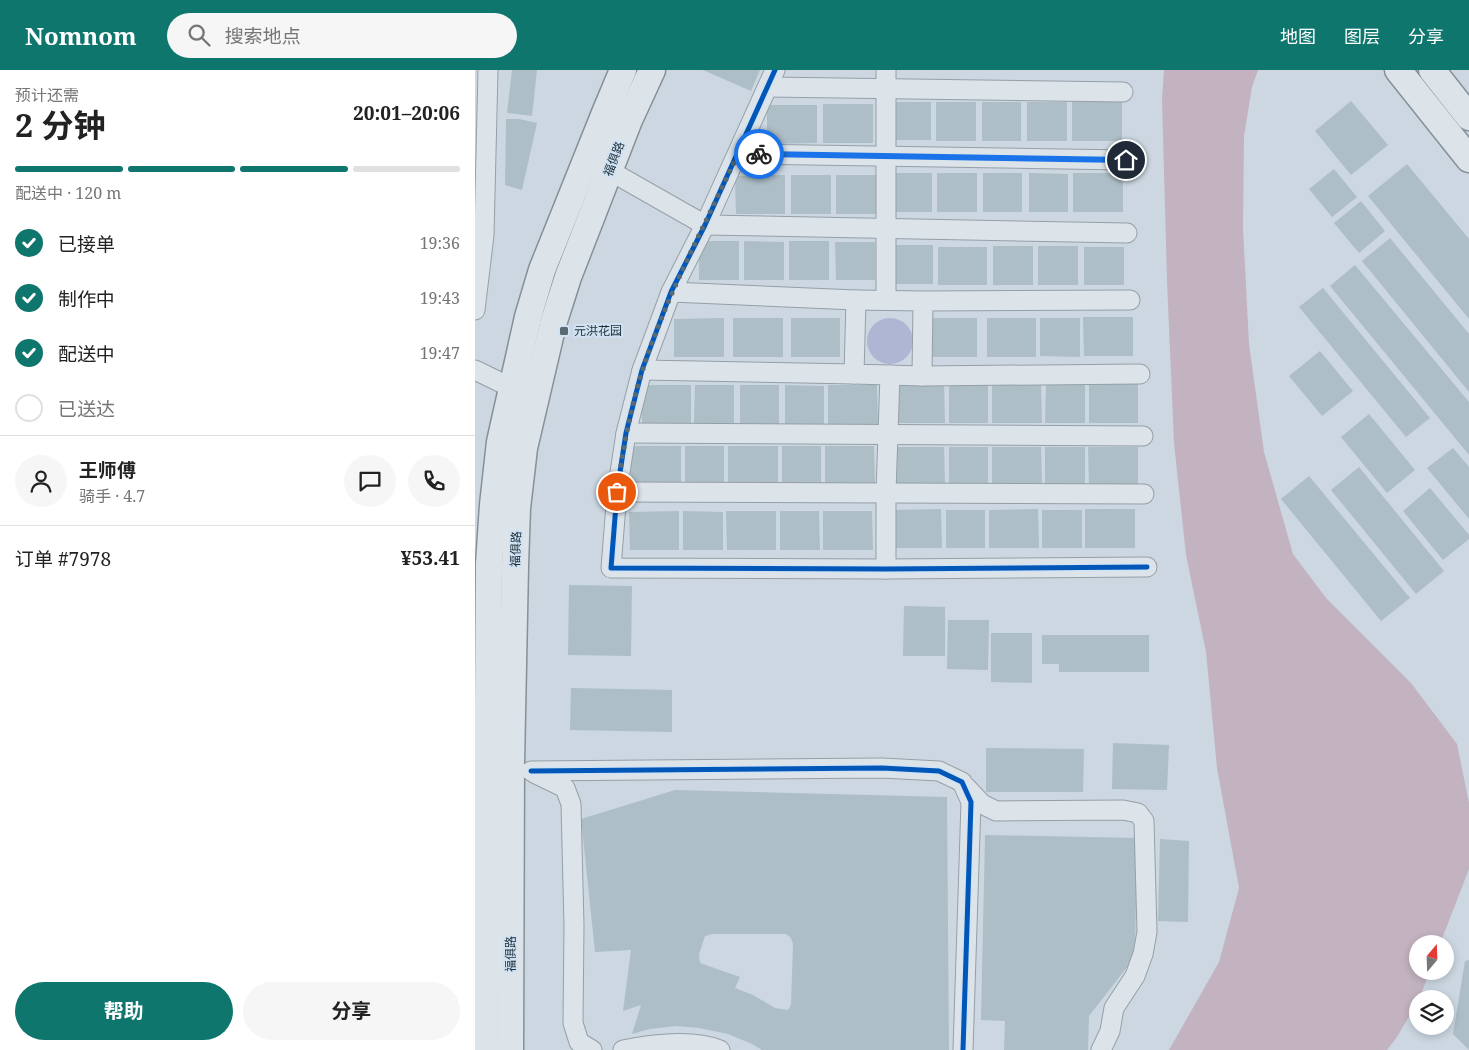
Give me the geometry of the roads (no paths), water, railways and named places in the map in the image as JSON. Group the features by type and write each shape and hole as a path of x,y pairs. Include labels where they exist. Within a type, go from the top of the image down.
{"main road":[{"name":"福俱路","path":"484,1050 481,838 489,564 500,442 528,317 543,268 623,70"},
{"name":"福俱路","path":"511,1050 521,767 517,508 524,448 553,324 629,120 652,70"},
{"path":"1398,70 1469,159"},
{"path":"1432,70 1469,116"}],"street":[{"path":"475,310 484,235 488,70"},
{"path":"886,70 886,300"},
{"path":"1123,92 887,89 771,78 705,225 671,292 642,370 626,433 617,492 611,568 886,569 1147,567"},
{"path":"738,154 1126,160"},
{"path":"610,171 705,225 887,230 1127,233"},
{"path":"671,292 856,300 1130,300"},
{"path":"854,374 856,300"},
{"path":"922,376 923,301"},
{"path":"475,370 512,388"},
{"path":"642,370 922,376 1140,374"},
{"path":"886,569 886,492 890,374"},
{"path":"626,433 1143,436"},
{"path":"617,492 1144,494"},
{"path":"521,767 882,768 939,771 962,782 982,804 997,811 1123,810 1138,813 1144,821 1147,932 1140,966 1114,1008 1110,1031 1101,1050"},
{"path":"521,767 565,788 571,804 574,926 574,1050"},
{"path":"962,782 971,802 963,1050"},
{"path":"573,1022 579,1042 592,1050"},
{"path":"623,1050 637,1047 685,1044 720,1050"}],"place":[{"name":"元洪花园","path":"564,331"}]}
